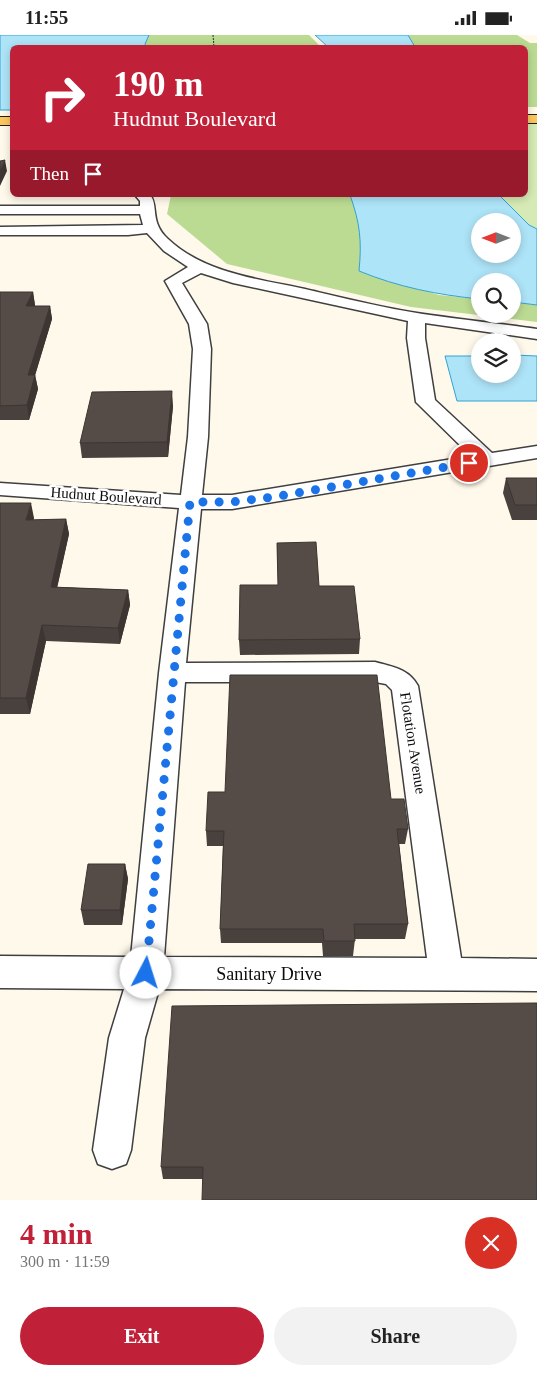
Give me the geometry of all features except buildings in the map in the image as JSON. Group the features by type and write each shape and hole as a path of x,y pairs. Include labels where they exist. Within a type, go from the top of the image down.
{"street":[{"path":"0,210 145,203 147,219 151,228 176,253 200,267 233,278 417,318 537,334"},
{"path":"0,231 128,231 151,228"},
{"path":"112,1150 127,1038 146,973 172,673 198,437 202,349 198,324 173,281 200,267"},
{"path":"417,318 416,338 426,402 487,460"},
{"name":"Hudnut Boulevard","path":"0,489 219,503 268,497 537,452"},
{"name":"Flotation Avenue","path":"172,673 375,672 395,677 405,686 446,974"},
{"name":"Sanitary Drive","path":"0,972 537,975"}],"green space":[{"path":"149,35 309,35 319,45 145,45"},
{"path":"408,35 517,35 530,43 537,43 537,107 528,107 528,45 414,45"},
{"path":"528,123 537,123 537,229 529,225 521,217 521,213 517,213 501,197 528,197"},
{"path":"171,197 351,197 360,232 360,271 439,295 471,298 471,314 411,307 227,264 167,214"},
{"path":"521,303 537,305 537,322 521,320"}],"water":[{"path":"0,35 149,35 145,45 10,45 10,110 0,110"},
{"path":"315,35 408,35 414,45 326,45"},
{"path":"351,197 501,197 517,213 471,213 471,263 521,263 521,217 529,225 537,229 537,305 521,303 521,273 471,273 471,298 388,282 359,271 359,232"},
{"path":"521,355 537,356 537,401 457,401 445,356 471,356 471,383 521,383"}],"route":[{"path":"146,973 172,673 190,502 232,502 274,497 469,463"}]}
